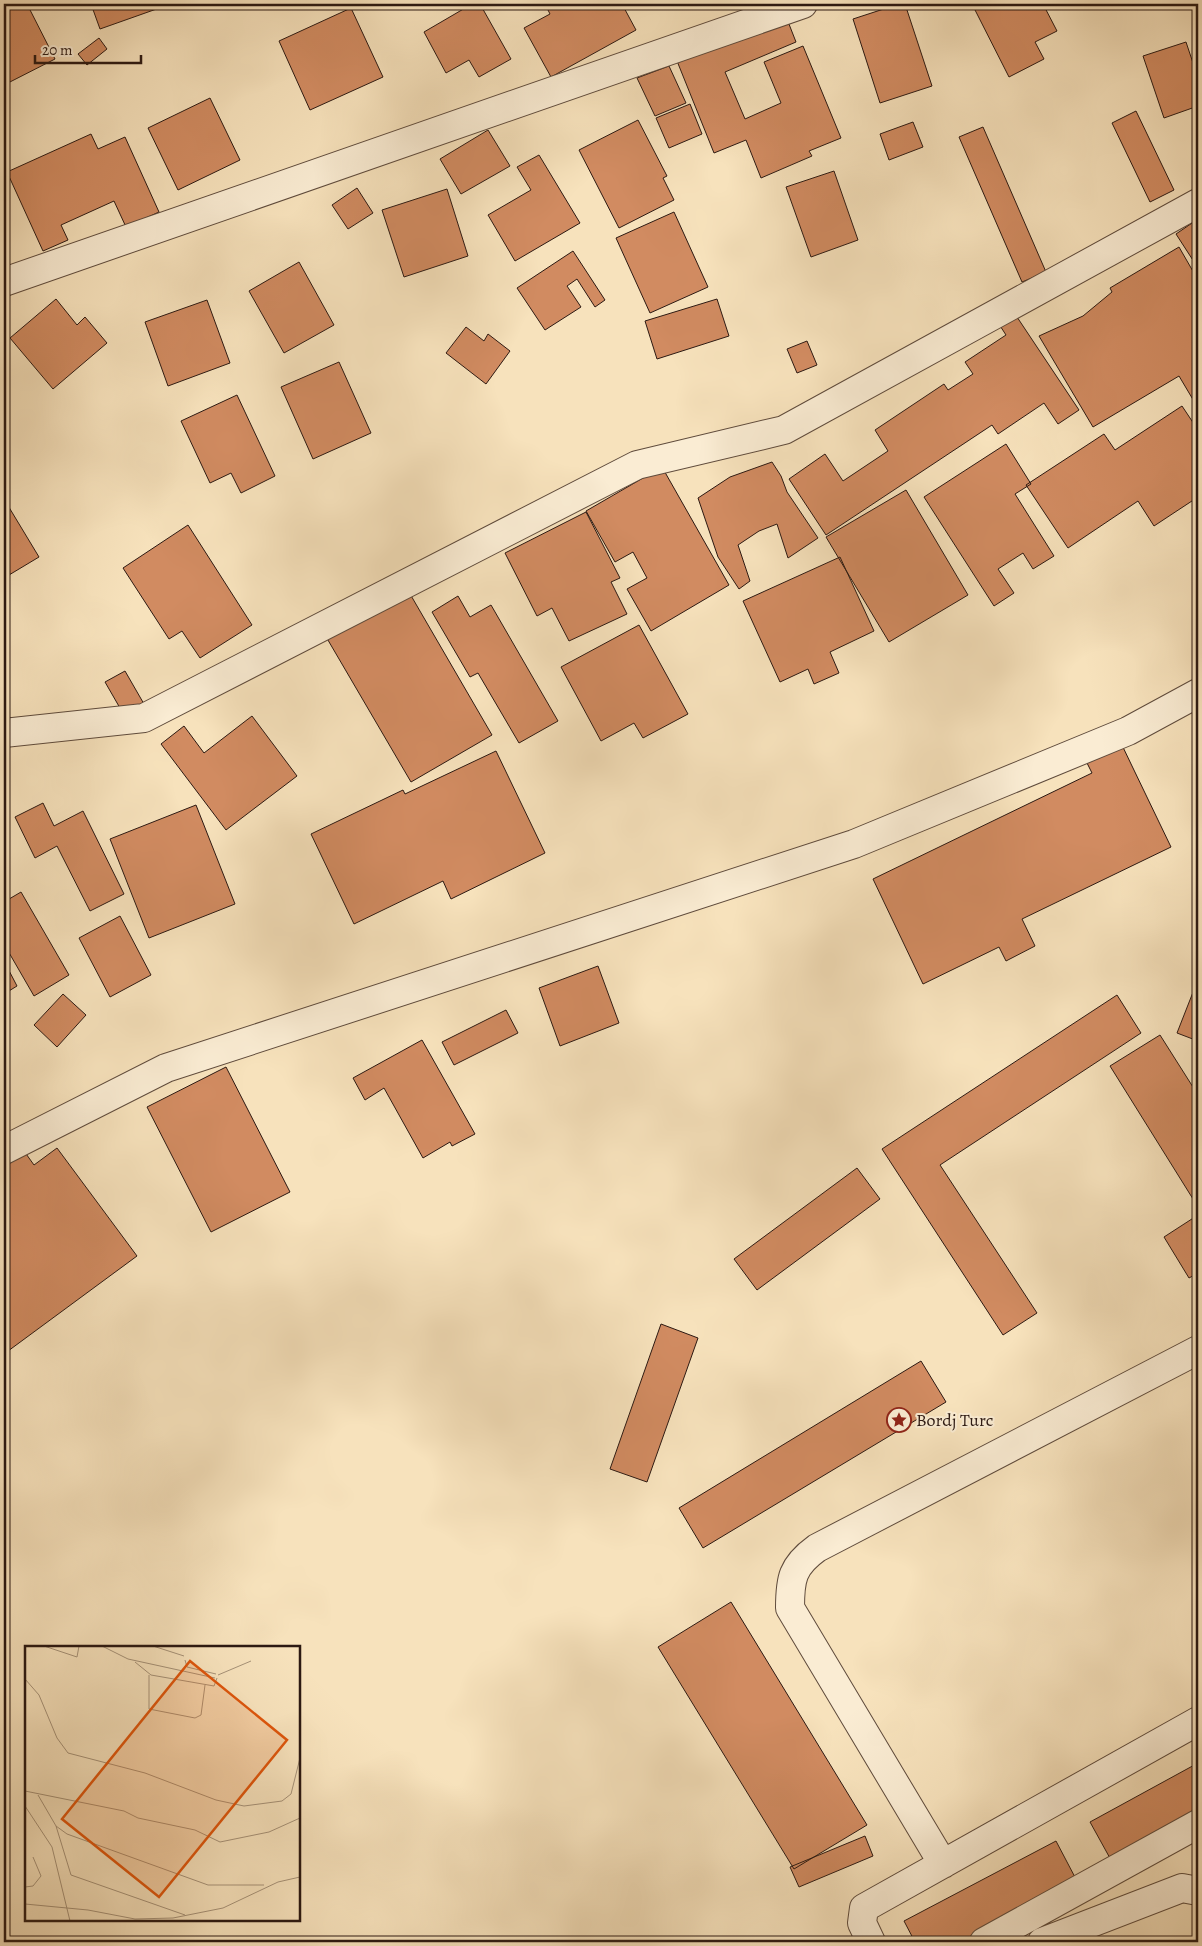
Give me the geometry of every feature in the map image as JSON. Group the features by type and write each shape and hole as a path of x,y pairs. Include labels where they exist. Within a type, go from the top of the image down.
{"street":[{"path":"4,282 803,4"},
{"path":"4,734 144,718 637,465 784,430 1198,204"},
{"path":"4,1150 166,1068 854,844 1128,731 1198,693"},
{"path":"943,1864 790,1608 790,1590 793,1576 802,1558 817,1548 1198,1350"},
{"path":"871,1942 862,1923 864,1908 1198,1721"},
{"path":"984,1942 1198,1824"},
{"path":"1042,1942 1182,1888 1198,1891"}],"building":[{"path":"4,4 27,4 55,59 4,85"},
{"path":"91,4 164,4 165,6 100,29"},
{"path":"472,4 480,4 511,59 479,77 469,60 446,73 424,32"},
{"path":"545,4 622,4 636,30 551,77 524,28 550,14"},
{"path":"899,4 905,4 932,86 880,103 853,19"},
{"path":"978,4 1043,4 1057,31 1035,42 1044,59 1009,77 973,6"},
{"path":"351,8 383,77 310,110 279,41"},
{"path":"787,19 796,42 725,72 745,119 781,103 764,62 803,46 841,138 809,151 812,156 761,178 746,140 714,153 677,61"},
{"path":"99,38 107,49 87,65 78,54"},
{"path":"1186,42 1198,78 1198,106 1164,118 1143,56"},
{"path":"669,66 686,103 655,116 637,78"},
{"path":"210,98 240,160 178,190 148,128"},
{"path":"690,104 702,134 669,148 656,118"},
{"path":"1136,111 1174,190 1150,202 1112,123"},
{"path":"638,120 667,176 663,178 674,200 619,228 579,150"},
{"path":"913,122 923,147 889,160 880,134"},
{"path":"983,127 1046,272 1022,282 959,137"},
{"path":"488,130 510,166 461,194 440,159"},
{"path":"91,134 98,149 125,137 159,212 126,227 114,201 61,225 68,240 43,251 7,172"},
{"path":"539,155 580,223 515,261 488,215 531,190 517,167"},
{"path":"834,171 858,240 811,257 786,187"},
{"path":"357,188 373,213 348,229 332,205"},
{"path":"447,189 468,256 404,277 382,210"},
{"path":"674,212 708,287 650,313 616,238"},
{"path":"1198,219 1198,268 1176,234"},
{"path":"1179,247 1198,280 1198,408 1179,376 1093,427 1039,336 1083,316 1112,292 1110,288"},
{"path":"573,251 605,300 595,307 577,279 567,286 581,307 545,330 517,288"},
{"path":"299,262 334,325 284,353 249,291"},
{"path":"56,299 77,325 85,317 107,343 53,389 10,338"},
{"path":"717,299 729,336 657,359 645,321"},
{"path":"207,300 230,363 168,386 145,322"},
{"path":"1011,308 1079,410 1058,424 1044,403 998,434 992,425 826,535 789,479 825,454 843,481 888,451 875,430 944,384 948,390 973,374 965,362 1006,335 995,318"},
{"path":"466,327 484,341 488,334 510,351 486,384 446,353"},
{"path":"807,341 817,365 797,373 787,349"},
{"path":"339,362 371,433 313,459 281,387"},
{"path":"237,395 275,476 241,493 231,473 210,483 181,421"},
{"path":"1182,406 1198,430 1198,497 1154,526 1138,501 1068,548 1026,485 1104,434 1115,450"},
{"path":"1006,444 1031,484 1015,494 1054,556 1033,569 1023,553 998,569 1014,593 994,606 924,497"},
{"path":"772,462 781,476 787,492 818,538 788,558 777,524 759,531 738,545 750,581 739,589 718,557 698,498 730,477"},
{"path":"662,467 729,585 651,631 627,589 647,578 633,552 615,562 586,511"},
{"path":"906,490 968,595 889,642 826,537"},
{"path":"4,499 39,557 4,578"},
{"path":"586,512 620,578 611,582 627,614 569,641 552,608 537,616 505,553"},
{"path":"188,525 252,625 200,658 182,631 169,639 123,568"},
{"path":"840,557 874,631 830,652 839,673 814,684 808,669 780,682 743,601"},
{"path":"406,587 492,735 411,782 325,635"},
{"path":"458,596 470,617 491,605 558,721 519,743 478,673 470,677 432,612"},
{"path":"639,625 688,714 643,738 634,723 601,741 561,667"},
{"path":"125,671 144,704 124,715 105,682"},
{"path":"252,716 297,776 226,830 161,744 184,726 204,753"},
{"path":"1120,741 1171,847 1022,919 1035,946 1006,961 999,947 923,984 873,879 1092,773 1085,759"},
{"path":"496,751 545,853 451,899 443,881 354,924 311,834 403,790 405,794"},
{"path":"43,803 54,826 83,811 124,894 90,911 57,846 35,858 15,817"},
{"path":"196,805 235,904 149,938 110,839"},
{"path":"21,892 69,975 34,996 4,944 4,902"},
{"path":"120,916 151,975 110,997 79,938"},
{"path":"4,961 17,986 4,994"},
{"path":"598,966 619,1023 560,1046 539,988"},
{"path":"1198,982 1198,1041 1177,1033"},
{"path":"63,994 86,1015 57,1047 34,1025"},
{"path":"1117,995 1141,1033 940,1165 1037,1313 1003,1335 882,1149"},
{"path":"506,1010 518,1033 454,1065 442,1042"},
{"path":"1160,1035 1198,1095 1198,1207 1110,1066"},
{"path":"422,1040 475,1134 452,1146 450,1142 423,1158 384,1088 365,1100 353,1078"},
{"path":"226,1067 290,1192 211,1232 147,1107"},
{"path":"57,1148 137,1256 4,1354 4,1166 24,1151 34,1165"},
{"path":"857,1168 880,1199 757,1290 734,1259"},
{"path":"1198,1215 1198,1273 1189,1278 1164,1237"},
{"path":"661,1324 698,1338 647,1482 610,1469"},
{"path":"921,1361 946,1402 703,1548 679,1508"},
{"path":"731,1602 867,1825 794,1869 658,1647"},
{"path":"1198,1763 1198,1813 1111,1860 1090,1822"},
{"path":"865,1836 873,1856 799,1887 790,1867"},
{"path":"1056,1841 1077,1881 960,1942 915,1942 904,1921"}],"place":[{"name":"Bordj Turc","path":"899,1420"}]}
